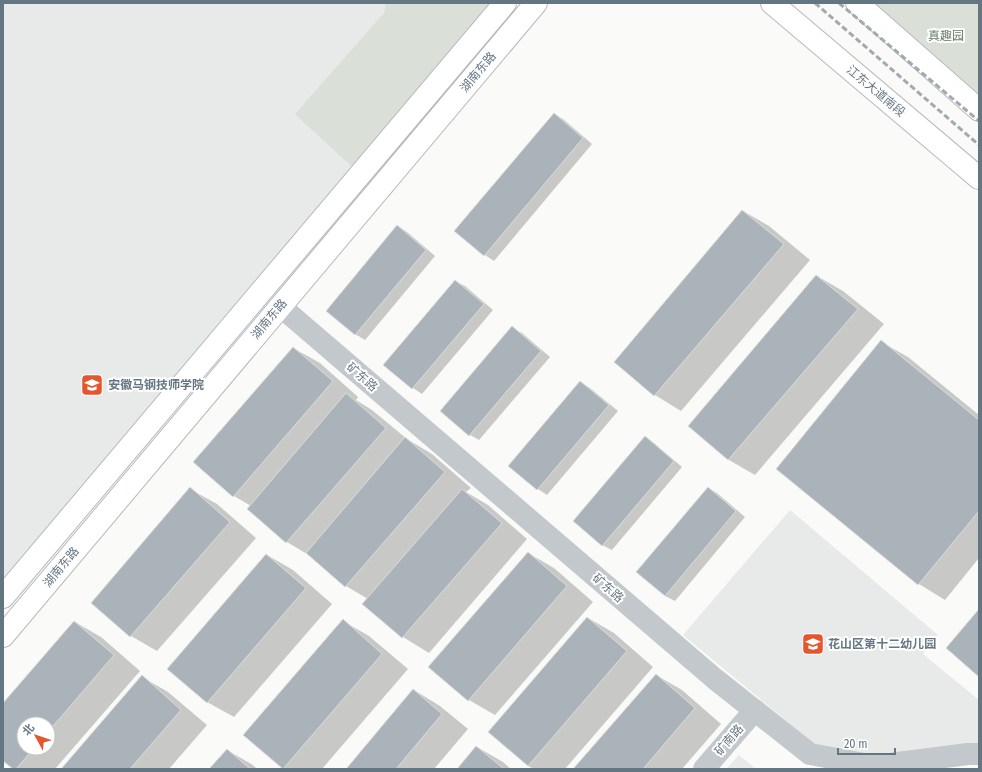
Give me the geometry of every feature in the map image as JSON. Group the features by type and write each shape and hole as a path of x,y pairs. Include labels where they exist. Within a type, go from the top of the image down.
{"main road":[{"path":"3,597 506,3"},
{"name":"湖南东路","path":"3,636 536,3"},
{"name":"江东大道南段","path":"772,3 979,178"},
{"path":"857,3 979,110"}],"street":[{"name":"矿东路","path":"280,306 715,679 810,754 875,766 968,754 979,754"},
{"name":"矿南路","path":"704,769 755,710"}],"shaded area":[{"name":"安徽马钢技师学院","path":"3,3 385,3 361,175 3,596"},
{"name":"花山区第十二幼儿园","path":"790,510 938,635 923,654 979,700 979,748 874,760 818,747 683,635"},
{"path":"739,755 756,769 726,769"}],"green space":[{"path":"385,3 502,3 361,175 295,114 384,13"},
{"name":"真趣园","path":"857,3 979,3 979,110"}],"building":[{"path":"554,113 583,138 484,256 454,231"},
{"path":"742,210 784,244 654,396 614,362"},
{"path":"397,225 426,250 355,335 326,311"},
{"path":"816,275 858,309 728,460 688,426"},
{"path":"455,280 484,304 412,389 383,365"},
{"path":"512,326 541,351 469,436 440,411"},
{"path":"881,340 979,420 979,511 918,585 776,469"},
{"path":"293,347 333,381 233,497 193,462"},
{"path":"580,381 609,405 537,490 508,466"},
{"path":"346,393 386,428 286,543 247,509"},
{"path":"645,436 674,461 602,546 573,521"},
{"path":"405,437 445,472 345,587 306,553"},
{"path":"190,487 230,522 130,637 91,603"},
{"path":"708,487 736,511 665,596 636,572"},
{"path":"462,489 502,523 402,638 362,604"},
{"path":"528,552 567,586 468,701 428,667"},
{"path":"266,554 306,588 207,703 167,669"},
{"path":"979,609 979,677 946,648"},
{"path":"587,617 627,651 528,766 488,732"},
{"path":"343,619 382,654 283,769 243,735"},
{"path":"74,621 114,655 56,723 56,716 16,716 16,756 27,756 16,769 13,769 3,761 3,703"},
{"path":"656,674 695,708 643,769 573,769"},
{"path":"142,675 181,710 130,769 61,769"},
{"path":"413,689 442,714 396,769 346,769"},
{"path":"476,746 504,769 457,769"},
{"path":"227,749 250,769 209,769"}],"railway":[{"path":"815,3 979,145"},
{"path":"839,3 979,121"}],"place":[{"name":"安徽马钢技师学院","path":"92,385"},
{"name":"花山区第十二幼儿园","path":"813,644"}]}
